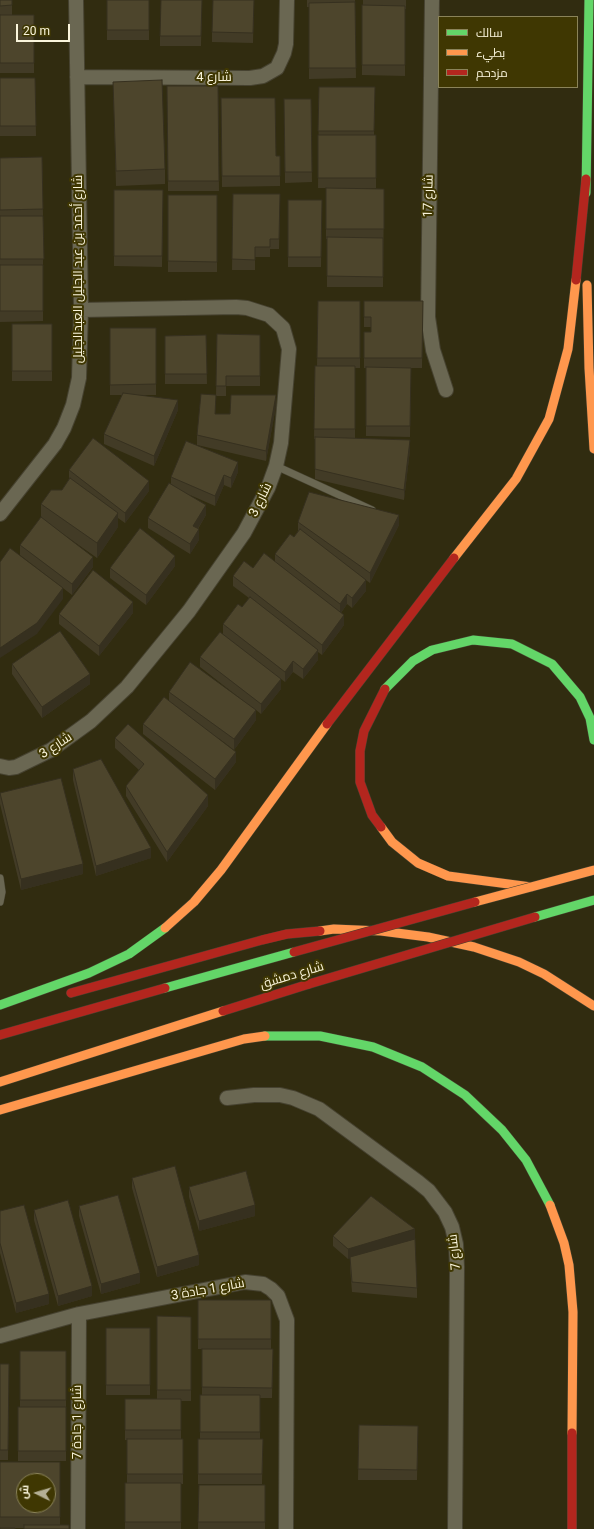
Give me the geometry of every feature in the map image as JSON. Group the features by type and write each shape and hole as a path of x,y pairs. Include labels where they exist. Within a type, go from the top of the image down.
{"main road":[{"path":"589,0 586,179 589,368 594,449"},
{"path":"0,1005 90,973 129,954 164,929 194,902 226,864 356,684 516,479 549,420 568,349 586,179"},
{"path":"531,887 468,880 448,876 418,863 392,842 372,815 360,782 360,751 364,731 378,698 387,685 400,672 413,661 432,650 459,642 473,640 512,644 547,660 576,690 590,718 594,740"},
{"name":"شارع دمشق","path":"0,1035 294,952 594,870"},
{"name":"شارع دمشق","path":"0,1082 309,984 594,900"},
{"path":"60,996 262,940 287,934 334,929 397,933 428,937 474,947 519,962 544,974 566,986 594,1006"},
{"path":"0,1009 38,1002"},
{"path":"0,1110 244,1039 293,1034 320,1036 373,1047 422,1067 465,1095 502,1130 526,1160 548,1200 564,1243 570,1272 573,1312 572,1529"}],"street":[{"name":"شارع أحمد بن عبد الجليل العبدالجليل","path":"0,514 55,444 69,416 79,378 81,310 76,0"},
{"name":"شارع 4","path":"77,77 250,78 263,76 277,68 284,53 286,44 287,0"},
{"name":"شارع 17","path":"432,0 428,317 433,350 446,390"},
{"name":"شارع 3","path":"0,766 16,768 51,750 90,721 127,687 189,611 244,534 268,488 276,466 283,426 289,349 287,336 279,322 261,311 236,307 81,310"},
{"name":"شارع 7","path":"227,1098 254,1095 280,1095 293,1098 319,1109 418,1182 429,1191 445,1212 452,1227 457,1252 455,1529"},
{"name":"شارع 1 جادة 3","path":"0,1336 79,1314 245,1282 263,1284 278,1296 287,1320 286,1529"},
{"name":"شارع 1 جادة 7","path":"78,1529 79,1314"}],"lane":[{"path":"276,466 382,514"},
{"path":"0,878 2,892 0,902"}],"building":[{"path":"0,0 12,0 12,5 0,6"},
{"path":"107,0 149,0 149,30 107,30"},
{"path":"161,0 202,0 201,36 160,36"},
{"path":"213,0 254,0 253,33 212,32"},
{"path":"355,2 356,68 309,68 309,3"},
{"path":"362,5 405,6 405,65 362,65"},
{"path":"0,15 34,15 34,63 0,63"},
{"path":"0,78 35,78 36,126 0,126"},
{"path":"162,80 165,169 116,171 113,82"},
{"path":"167,86 218,86 219,181 168,181"},
{"path":"319,87 375,87 374,131 318,131"},
{"path":"221,98 275,98 276,156 280,156 280,176 222,176"},
{"path":"284,99 311,99 312,172 285,172"},
{"path":"318,135 376,135 376,178 318,178"},
{"path":"42,157 43,209 0,210 0,158"},
{"path":"326,188 384,189 384,229 326,229"},
{"path":"114,190 163,190 162,256 114,256"},
{"path":"233,194 280,194 279,239 270,239 270,247 255,247 255,260 232,259"},
{"path":"168,195 217,195 217,262 168,261"},
{"path":"288,200 322,200 321,257 288,257"},
{"path":"0,216 43,216 44,259 0,259"},
{"path":"327,237 383,238 383,277 327,276"},
{"path":"0,265 43,265 43,311 0,311"},
{"path":"318,301 360,301 360,358 317,358"},
{"path":"364,301 423,301 422,358 364,358 364,332 371,332 371,317 364,317"},
{"path":"12,324 52,324 52,371 12,371"},
{"path":"110,328 156,328 156,384 110,385"},
{"path":"217,334 260,335 260,376 226,376 226,386 216,386"},
{"path":"206,335 207,374 165,374 165,336"},
{"path":"315,366 355,366 355,429 314,429"},
{"path":"366,367 411,368 410,426 366,426"},
{"path":"123,393 178,400 154,456 104,434"},
{"path":"201,394 216,395 215,414 230,414 231,395 276,395 266,451 197,435"},
{"path":"315,437 410,440 404,490 315,469"},
{"path":"93,438 149,481 125,513 69,470"},
{"path":"186,441 238,462 231,478 224,475 215,496 171,477"},
{"path":"70,478 118,513 97,543 41,504 51,490 62,490"},
{"path":"169,483 206,505 193,526 199,529 190,544 148,518"},
{"path":"309,492 399,515 370,573 298,522"},
{"path":"41,517 93,557 72,584 20,545"},
{"path":"140,528 175,556 146,595 110,568"},
{"path":"300,529 366,580 352,598 347,594 340,604 275,554 290,534 294,537"},
{"path":"10,548 63,588 37,623 0,648 0,562"},
{"path":"264,553 344,615 322,645 233,576 244,561 253,568"},
{"path":"93,570 133,602 99,646 59,614"},
{"path":"250,597 318,650 303,669 293,661 285,672 223,624 238,604 242,607"},
{"path":"60,631 90,674 42,707 12,664"},
{"path":"220,632 281,679 261,704 200,657"},
{"path":"190,662 256,710 234,739 169,692"},
{"path":"164,697 236,752 215,779 143,724"},
{"path":"128,724 208,795 167,852 126,786 144,764 115,738"},
{"path":"101,759 151,848 96,866 73,769"},
{"path":"61,778 83,864 21,879 0,793"},
{"path":"175,1166 199,1255 157,1267 132,1178"},
{"path":"246,1171 255,1205 199,1221 189,1187"},
{"path":"118,1195 140,1273 101,1284 79,1206"},
{"path":"371,1196 415,1229 348,1249 333,1236"},
{"path":"68,1200 92,1286 58,1296 34,1210"},
{"path":"24,1205 49,1294 16,1303 0,1243 0,1211"},
{"path":"415,1239 417,1288 352,1282 350,1257"},
{"path":"198,1300 271,1300 271,1339 198,1339"},
{"path":"157,1316 191,1317 191,1390 157,1390"},
{"path":"106,1328 150,1328 150,1385 106,1385"},
{"path":"202,1349 273,1349 272,1388 202,1387"},
{"path":"20,1351 66,1351 66,1400 20,1400"},
{"path":"0,1364 9,1364 8,1450 0,1450"},
{"path":"200,1395 260,1395 260,1432 200,1432"},
{"path":"125,1399 181,1399 181,1430 125,1430"},
{"path":"18,1407 66,1407 66,1451 18,1451"},
{"path":"359,1425 418,1426 417,1470 358,1469"},
{"path":"127,1439 183,1439 183,1474 127,1474"},
{"path":"198,1439 263,1439 262,1474 198,1474"},
{"path":"0,1462 60,1462 60,1517 0,1517"},
{"path":"125,1483 181,1483 181,1522 125,1522"},
{"path":"199,1485 265,1485 265,1522 198,1522"},
{"path":"24,1525 69,1525 69,1529 24,1529"},
{"path":"15,1528 15,1529 0,1529"}],"traffic: fast":[{"path":"586,193 589,0"},
{"path":"385,689 413,661 432,650 473,640 512,644 552,664 580,697 590,718 594,740"},
{"path":"535,917 594,900"},
{"path":"0,1005 89,973 129,954 165,928"},
{"path":"165,988 294,952"},
{"path":"265,1036 320,1036 373,1047 422,1067 465,1095 502,1130 526,1160 550,1205"}],"traffic: slow":[{"path":"454,558 516,479 549,419 568,349 576,280"},
{"path":"587,285 589,368 594,449"},
{"path":"165,928 194,902 221,870 327,724"},
{"path":"381,827 392,842 418,863 448,876 531,887"},
{"path":"475,902 594,870"},
{"path":"320,931 334,929 381,931 428,937 474,947 519,962 544,974 594,1006"},
{"path":"0,1082 223,1011"},
{"path":"0,1110 244,1039 265,1036"},
{"path":"550,1205 564,1243 569,1265 573,1312 572,1433"}],"traffic: jam":[{"path":"576,280 586,179"},
{"path":"327,724 454,558"},
{"path":"381,827 372,815 360,782 360,751 364,731 385,689"},
{"path":"294,952 475,902"},
{"path":"309,984 535,917"},
{"path":"71,993 262,940 287,934 320,931"},
{"path":"223,1011 309,984"},
{"path":"0,1035 165,988"},
{"path":"572,1433 572,1529"}]}
